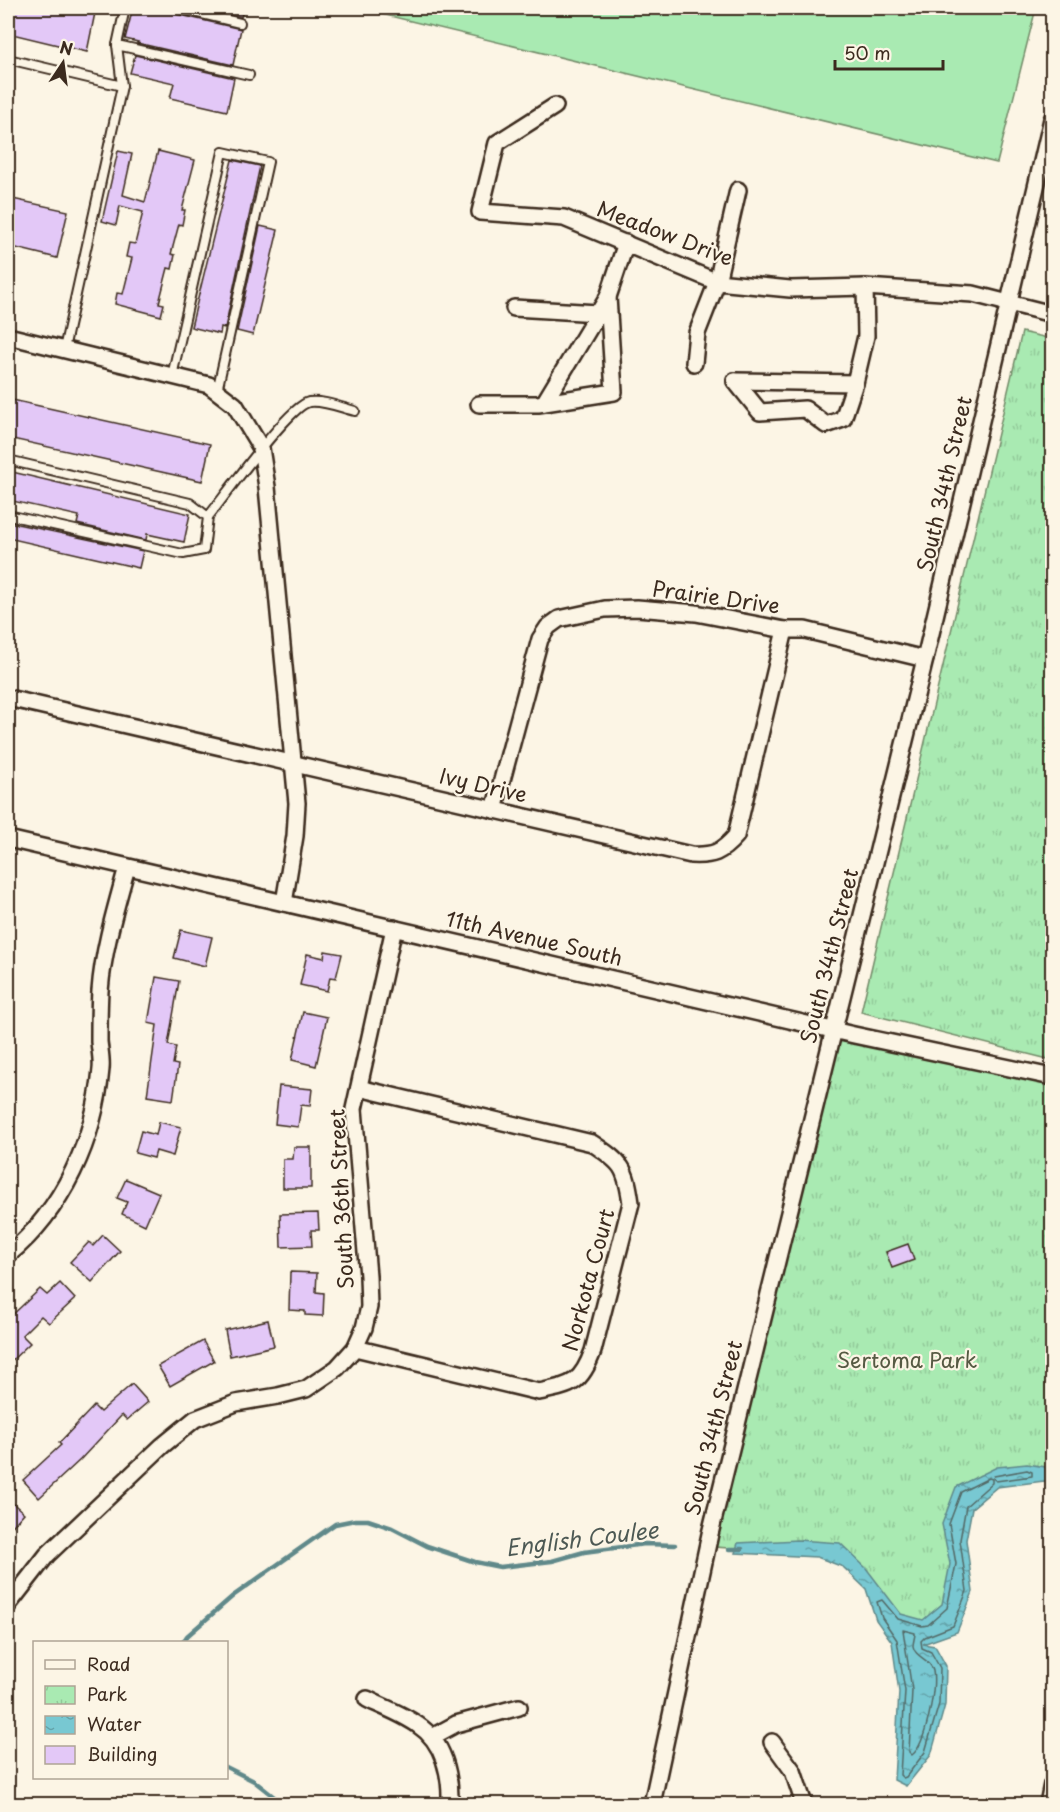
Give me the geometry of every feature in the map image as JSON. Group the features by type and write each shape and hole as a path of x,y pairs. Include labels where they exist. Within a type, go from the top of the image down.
{"street":[{"name":"Meadow Drive","path":"555,106 497,143 480,212 564,218 717,282 790,289 865,287 973,294 1053,314"},
{"name":"South 34th Street","path":"652,1804 706,1548 925,659 1053,119"},
{"path":"693,363 697,333 717,282 738,190"},
{"path":"544,403 608,297 626,243"},
{"path":"855,383 735,381 760,412 805,409 826,425 843,419 855,383 866,336 865,287"},
{"path":"478,404 544,403 614,392 608,297"},
{"path":"514,308 598,313"},
{"path":"8,336 209,385 235,405 261,448 267,487 297,803 295,836 284,903"},
{"name":"Prairie Drive","path":"494,810 540,639 548,627 559,619 605,609 664,609 785,630 805,630 925,659"},
{"name":"Ivy Drive","path":"8,698 691,855 710,856 726,847 736,836 741,821 785,630"},
{"name":"11th Avenue South","path":"8,839 832,1030 1053,1077"},
{"path":"8,1255 39,1224 60,1195 77,1165 91,1125 98,1096 101,1065 100,989 106,950 127,867"},
{"name":"South 36th Street","path":"8,1605 47,1555 162,1446 195,1419 236,1403 306,1389 337,1368 355,1348 364,1328 369,1307 369,1276 354,1109 394,928"},
{"name":"Norkota Court","path":"355,1348 539,1392 561,1387 574,1381 585,1372 596,1341 632,1203 629,1183 623,1168 614,1157 592,1143 359,1088"},
{"path":"367,1699 419,1725 432,1737 445,1760 451,1782 450,1804"},
{"path":"432,1737 456,1724 519,1707"},
{"path":"772,1742 793,1771 804,1804"},
{"path":"1048,1804 1053,1784"}],"lane":[{"path":"64,349 122,86 117,45 126,8"},
{"path":"177,8 240,23"},
{"path":"117,45 249,75"},
{"path":"8,59 122,86"},
{"path":"172,376 223,152 268,162 217,391"},
{"path":"8,514 183,554 204,550 208,517 261,448 298,407 308,402 319,402 355,411"},
{"path":"8,460 190,503 208,517"}],"green space":[{"path":"357,8 1036,8 997,163"},
{"path":"1022,332 1052,339 1052,1060 861,1012"},
{"name":"Sertoma Park","path":"832,1030 1052,1077 1052,1472 967,1495 953,1622 910,1638 864,1576 825,1555 715,1547"}],"water":[{"path":"1027,1464 1052,1468 1052,1483 1044,1481 997,1487 972,1508 966,1540 973,1592 957,1632 923,1644 935,1646 946,1666 945,1705 931,1755 906,1786 894,1780 899,1692 892,1642 876,1620 866,1589 843,1567 817,1557 735,1553 738,1543 798,1540 840,1543 866,1568 901,1614 923,1620 942,1604 950,1564 942,1524 956,1487 997,1467"}],"building":[{"path":"8,8 96,8 87,52 8,33"},
{"path":"133,8 171,8 176,14 241,29 233,65 125,39"},
{"path":"201,8 244,8 241,17"},
{"path":"135,55 234,78 227,111 170,98 174,83 130,73"},
{"path":"118,151 132,154 123,195 145,202 158,151 195,160 182,210 185,210 182,225 179,224 171,254 175,255 172,269 168,268 159,303 164,304 161,316 115,304 117,293 123,294 132,258 126,257 129,243 135,244 143,212 120,206 116,225 102,221"},
{"path":"232,160 260,166 225,328 221,327 220,334 191,327"},
{"path":"8,198 68,211 57,258 8,246"},
{"path":"260,226 278,230 253,335 237,331"},
{"path":"8,399 210,444 202,481 8,438"},
{"path":"8,471 190,514 184,542 147,534 146,540 77,524 79,516 8,500"},
{"path":"8,522 143,551 139,568 8,538"},
{"path":"181,930 212,937 205,966 174,958"},
{"path":"325,951 342,954 336,978 330,977 327,991 300,985 307,954 324,958"},
{"path":"156,977 179,981 168,1045 176,1047 173,1064 178,1065 173,1100 147,1096 157,1025 148,1023"},
{"path":"303,1012 327,1017 316,1066 292,1060"},
{"path":"279,1086 312,1089 310,1106 301,1105 298,1127 275,1124"},
{"path":"159,1122 181,1127 173,1156 156,1151 154,1158 135,1153 141,1131 156,1135"},
{"path":"294,1147 311,1147 311,1188 283,1188 283,1159 293,1159"},
{"path":"126,1179 159,1193 145,1225 122,1214 127,1202 117,1198"},
{"path":"318,1213 319,1230 311,1230 312,1246 281,1247 280,1214"},
{"path":"103,1235 120,1251 92,1282 70,1262 89,1242 93,1246"},
{"path":"908,1244 914,1260 892,1268 886,1252"},
{"path":"290,1272 317,1273 316,1292 324,1293 323,1316 305,1315 305,1311 289,1310"},
{"path":"60,1283 75,1299 49,1323 41,1316 22,1335 30,1343 8,1364 8,1319 40,1289 47,1295"},
{"path":"268,1320 274,1346 230,1356 225,1330"},
{"path":"203,1341 214,1361 170,1386 158,1366"},
{"path":"132,1384 148,1402 127,1420 122,1415 80,1460 39,1498 23,1480 61,1445 59,1443 94,1406 100,1412"},
{"path":"8,1499 24,1513 8,1531"}],"waterway":[{"name":"English Coulee","path":"184,1641 233,1596 335,1524 355,1520 368,1520 392,1528 427,1546 475,1562 500,1567 552,1561 584,1552 645,1544 675,1545"},
{"name":"English Coulee","path":"729,1549 742,1549"},
{"name":"English Coulee","path":"228,1768 254,1781 283,1804"}]}
